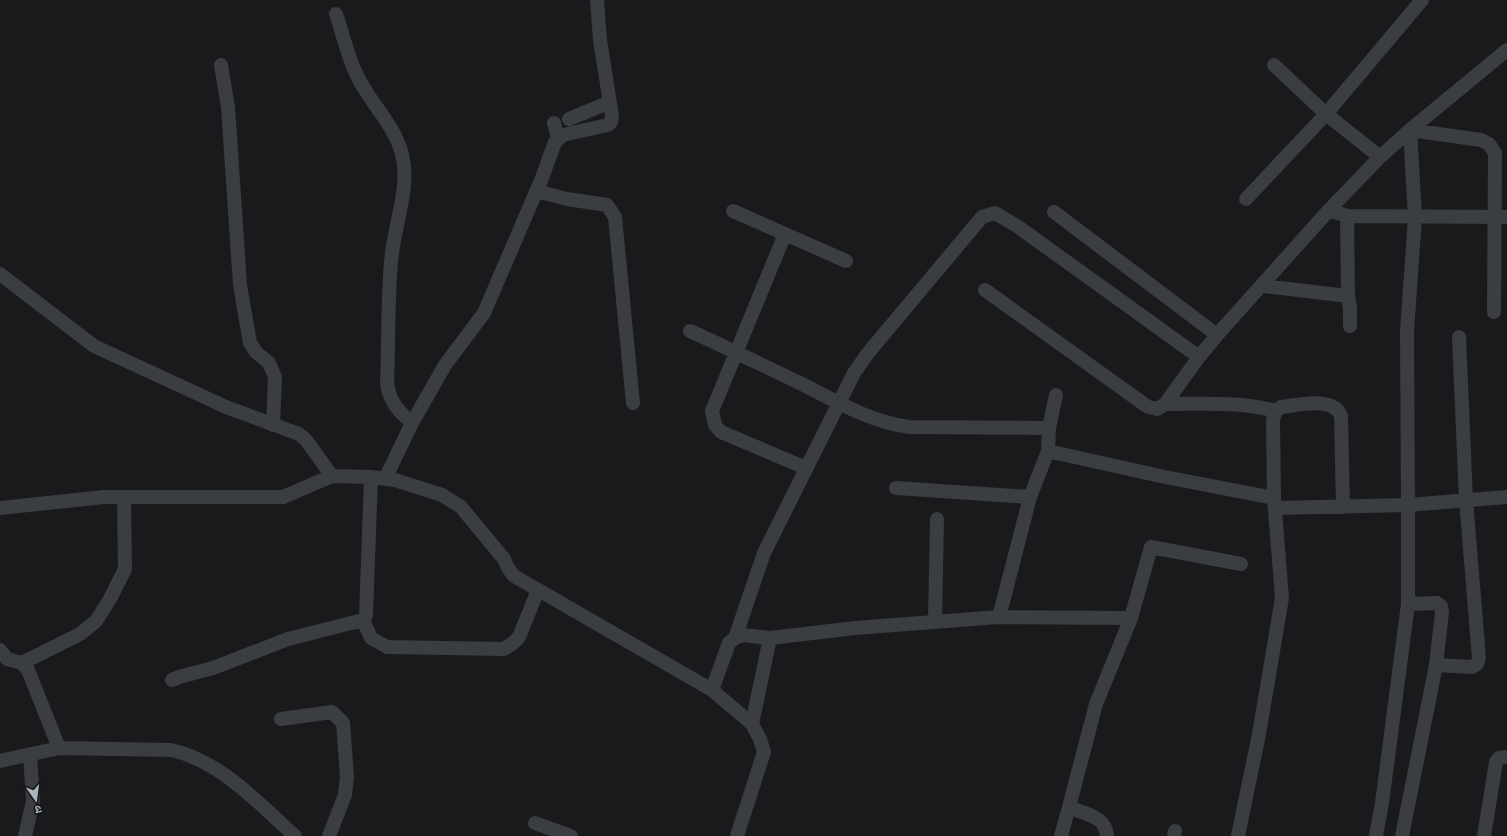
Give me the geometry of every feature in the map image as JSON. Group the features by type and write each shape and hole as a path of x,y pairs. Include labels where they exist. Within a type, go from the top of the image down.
{"street":[{"path":"558,138 568,134 608,125 611,122 612,116 600,40 597,0"},
{"path":"1246,199 1326,114 1422,0"},
{"path":"336,14 363,87 390,125 401,153 404,168 404,182 392,253 387,383 388,394 393,403 401,414 412,423"},
{"path":"985,290 1148,407 1157,409 1165,404 1199,357 1218,335 1329,210 1380,157 1410,130 1507,50"},
{"path":"221,65 228,107 240,285 250,343 256,352 269,363 276,377 273,425"},
{"path":"1274,65 1326,114 1380,157"},
{"path":"569,119 610,102"},
{"path":"385,479 412,423 445,365 484,313 558,138 554,123"},
{"path":"1376,836 1382,803 1408,604 1407,332 1415,217 1410,130"},
{"path":"1410,130 1481,140 1489,144 1495,153 1501,217 1494,312"},
{"path":"536,191 567,200 607,205 615,217 633,403"},
{"path":"1329,210 1348,216 1501,217"},
{"path":"733,211 846,261"},
{"path":"1054,212 1218,335"},
{"path":"735,638 764,553 854,373 868,353 982,217 995,213 1018,226 1199,357"},
{"path":"1348,216 1348,296 1350,326"},
{"path":"786,234 712,411 715,425 721,432 806,468"},
{"path":"0,274 94,346 226,407 299,434 306,440 332,476"},
{"path":"1263,286 1348,296"},
{"path":"690,331 736,352 838,403 890,425 909,427 1049,428"},
{"path":"1436,665 1472,667 1477,664 1479,658 1466,500 1460,337"},
{"path":"999,617 1030,497 1048,451 1049,428 1056,395"},
{"path":"1238,836 1259,734 1282,598 1274,503 1273,419 1276,411 1281,407 1328,403 1339,411 1341,416 1343,507"},
{"path":"1165,404 1237,404 1252,405 1276,411"},
{"path":"1048,451 1274,503 1343,507 1408,505 1507,497"},
{"path":"0,508 104,496 283,497 332,476 371,477 395,480 442,495 461,507 504,559 514,576 712,690 752,724 764,752 737,836"},
{"path":"172,680 212,668 288,639 363,620 366,616 371,477"},
{"path":"896,488 1030,497"},
{"path":"22,663 80,634 96,621 110,600 125,569 124,497"},
{"path":"935,621 938,519"},
{"path":"1061,836 1096,704 1131,618 1151,547 1241,564"},
{"path":"363,620 371,638 387,647 504,649 519,637 538,590"},
{"path":"1402,836 1436,665 1442,612 1441,606 1437,603 1408,604"},
{"path":"712,690 729,643 735,638 743,635 770,638 855,628 999,617 1131,618"},
{"path":"752,724 770,638"},
{"path":"0,650 7,659 22,663 28,670 59,748"},
{"path":"281,719 332,712 343,723 347,777 345,795 329,836"},
{"path":"0,761 59,748 171,750 183,753 198,759 232,780 295,836"},
{"path":"25,836 33,801 30,755"},
{"path":"1484,836 1496,762 1499,758 1507,757"},
{"path":"1069,807 1100,820 1106,826 1107,835"},
{"path":"535,823 571,836"}]}
